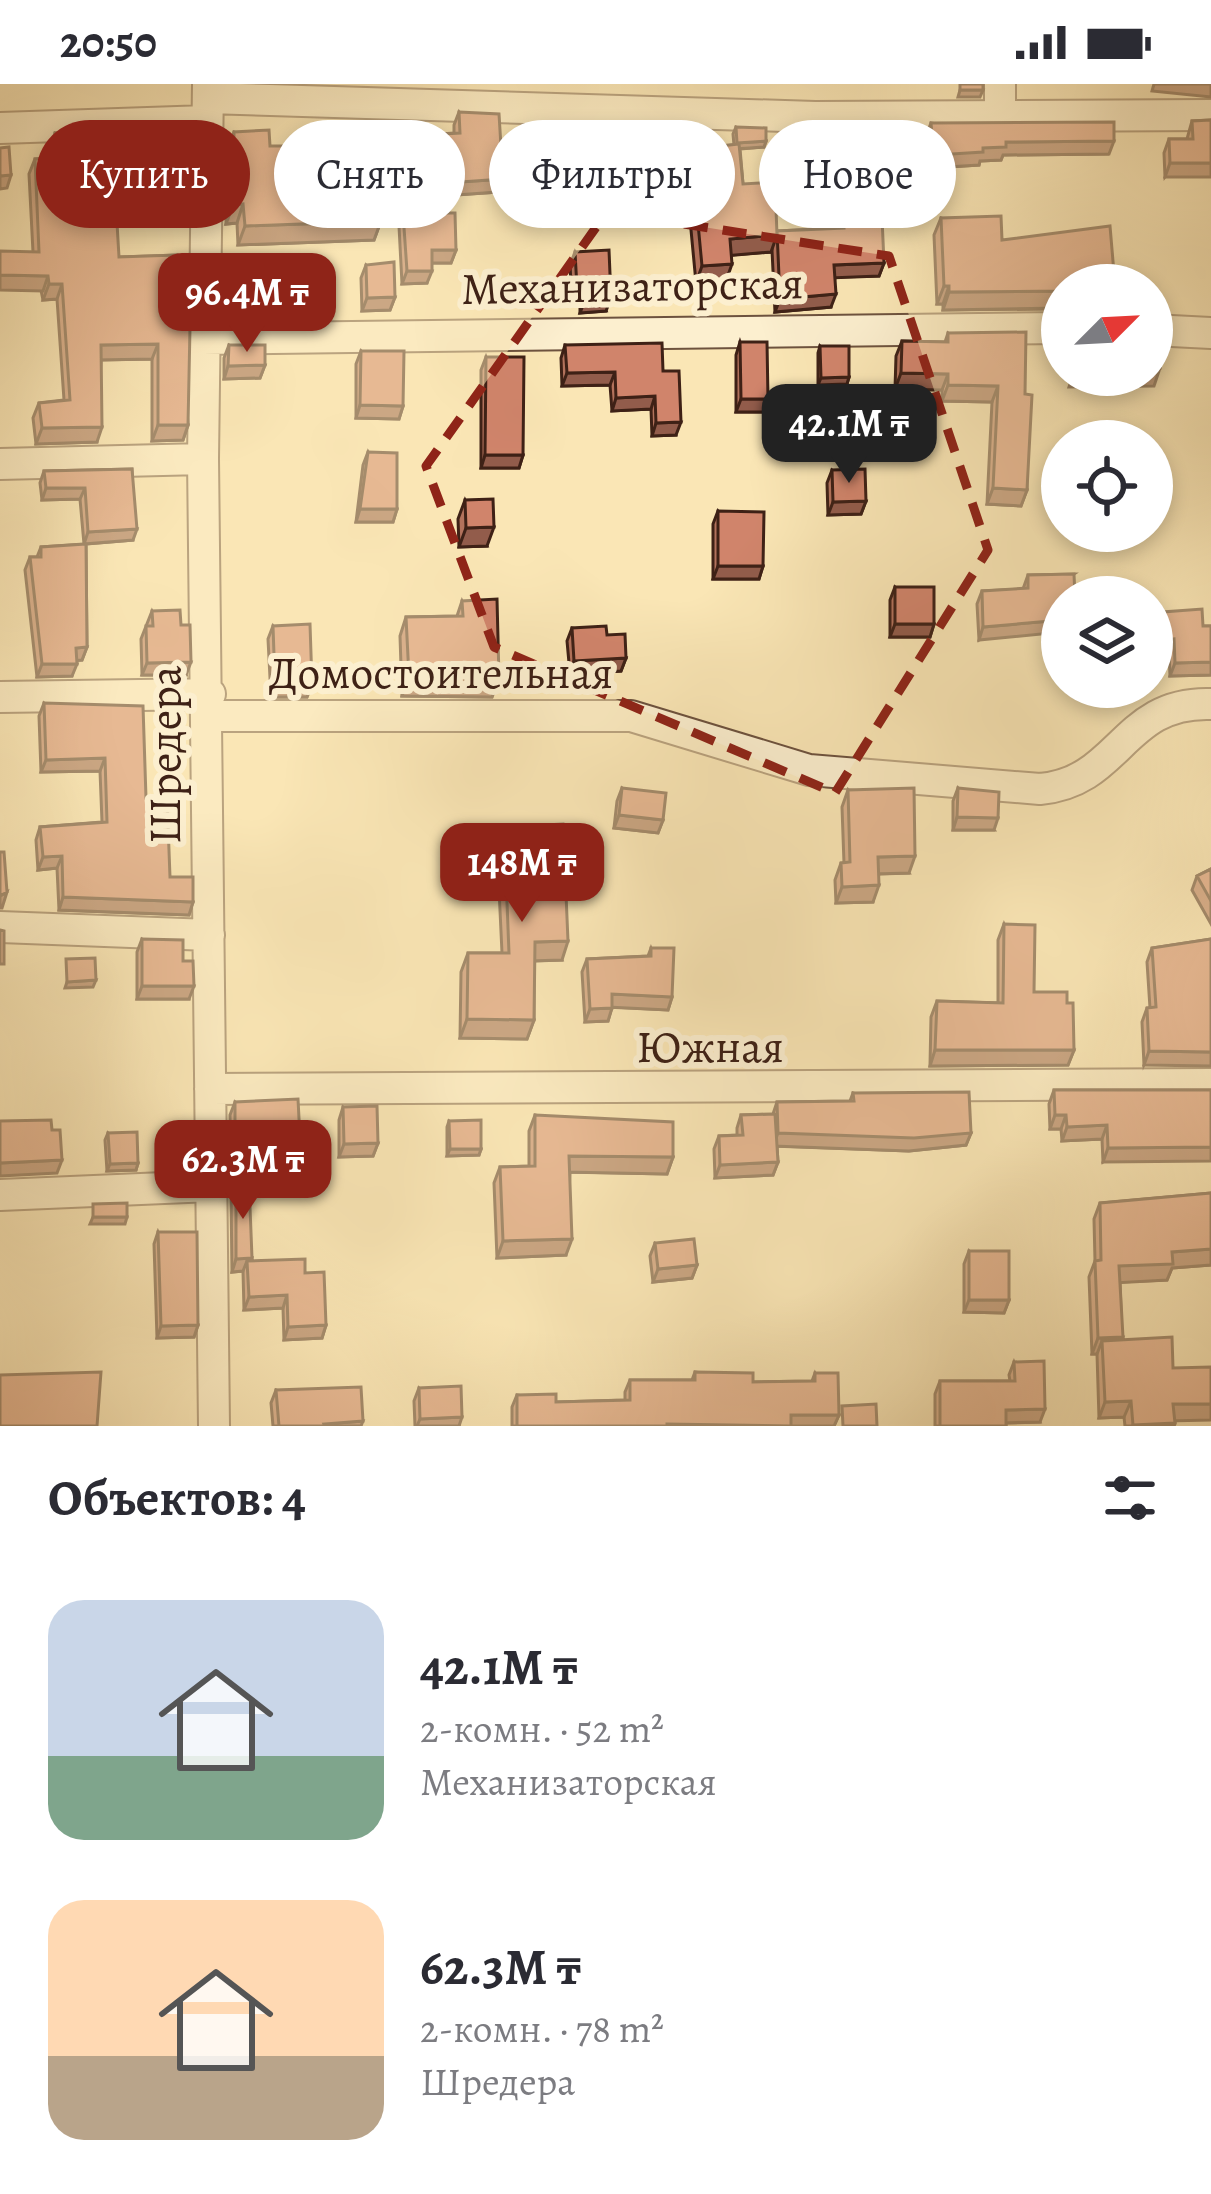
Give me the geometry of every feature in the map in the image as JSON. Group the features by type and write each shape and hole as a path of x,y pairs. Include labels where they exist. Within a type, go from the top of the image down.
{"street":[{"path":"0,128 208,101 479,93 1000,100 1211,115"},
{"name":"Шредера","path":"208,101 203,458 210,705 214,1426"},
{"name":"Механизаторская","path":"203,339 1041,328"},
{"path":"1173,331 1211,333"},
{"path":"0,464 203,458"},
{"name":"Домостоительная","path":"0,697 631,716 809,770 1040,789 1063,787 1102,766 1163,708 1211,704"},
{"path":"0,927 209,935"},
{"name":"Южная","path":"210,1089 1211,1084"},
{"path":"0,1195 211,1186"}],"highlighted area":[{"path":"607,212 889,256 988,550 835,793 494,647 426,466"}],"building":[{"path":"960,84 983,84 983,90 960,90"},
{"path":"459,112 499,114 499,120 489,120 489,180 465,182 465,120 459,120"},
{"path":"1211,120 1211,163 1170,163 1169,139 1193,139 1192,121"},
{"path":"1114,122 1114,141 1006,142 1006,147 956,154 956,123"},
{"path":"736,127 759,128 759,141 737,143"},
{"path":"269,130 270,146 274,146 274,225 250,226 250,131"},
{"path":"735,144 739,144 743,184 759,183 759,228 777,228 777,235 730,239 732,264 702,266 698,228 735,228"},
{"path":"9,147 11,175 0,176 0,148"},
{"path":"1001,216 1002,240 1110,226 1113,264 1041,264 1041,291 949,292 949,286 944,286 941,228 956,228 956,218"},
{"path":"38,228 117,228 119,257 177,255 178,281 191,279 188,425 158,425 158,344 101,345 102,427 42,428 39,403 70,400 62,284 49,284 48,276 0,275 0,251 39,252"},
{"path":"404,228 455,228 456,250 432,250 432,271 407,271"},
{"path":"882,228 884,263 834,265 836,294 780,299 777,231"},
{"path":"609,250 611,298 585,300 584,288 577,288 575,252"},
{"path":"394,262 395,297 367,298 366,265"},
{"path":"227,284 234,284 237,313 227,313"},
{"path":"1026,332 1025,394 1032,395 1027,490 993,488 998,386 948,385 948,374 901,373 902,341 948,342 948,333"},
{"path":"740,342 767,342 768,399 741,399"},
{"path":"662,343 663,371 679,371 681,422 656,423 655,396 616,398 615,372 567,373 565,345"},
{"path":"229,345 265,345 265,365 228,366"},
{"path":"820,346 849,346 849,377 821,378"},
{"path":"361,351 404,351 403,406 360,405"},
{"path":"486,357 524,357 523,455 485,455"},
{"path":"368,452 397,453 397,509 360,509"},
{"path":"132,469 137,529 88,532 85,488 46,488 44,471"},
{"path":"865,469 866,501 833,502 832,470"},
{"path":"493,499 494,527 466,528 465,500"},
{"path":"718,511 764,512 763,566 718,566"},
{"path":"86,544 87,647 76,648 77,664 42,664 30,557 41,557 41,547"},
{"path":"1028,575 1074,576 1041,576 1041,622 983,627 982,591 1028,588"},
{"path":"895,587 934,587 934,624 895,624"},
{"path":"497,599 499,678 409,677 406,617 463,616 462,601"},
{"path":"1202,609 1203,626 1211,626 1211,662 1175,663 1173,611"},
{"path":"180,610 181,625 190,625 191,662 147,663 146,626 153,626 152,611"},
{"path":"310,624 312,684 275,684 273,626"},
{"path":"606,626 607,635 625,634 626,658 574,661 572,628"},
{"path":"44,703 143,706 146,798 167,797 170,877 193,877 193,902 63,897 62,856 43,857 40,827 107,822 105,758 46,760"},
{"path":"622,788 666,793 663,820 619,815"},
{"path":"914,788 915,856 878,857 879,885 842,887 841,863 850,862 848,790"},
{"path":"958,788 999,792 998,818 957,817"},
{"path":"563,824 568,941 535,942 534,1020 467,1019 468,953 509,953 504,827"},
{"path":"0,852 4,852 7,892 0,896"},
{"path":"1211,869 1211,901 1197,876"},
{"path":"1004,924 1035,925 1034,992 1067,992 1067,1003 1073,1003 1074,1050 935,1050 937,1001 1003,1003"},
{"path":"0,930 4,931 4,964 0,964"},
{"path":"142,939 183,940 183,961 193,961 194,986 142,986"},
{"path":"1211,939 1211,1052 1149,1051 1147,1008 1156,1007 1152,948"},
{"path":"651,948 674,948 672,997 612,994 612,1008 590,1009 587,959 651,956"},
{"path":"95,958 96,980 67,982 66,959"},
{"path":"1054,1090 1211,1090 1211,1147 1108,1148 1107,1125 1067,1127 1066,1115 1055,1115"},
{"path":"969,1092 971,1133 914,1138 778,1133 777,1102 854,1101 853,1093"},
{"path":"298,1099 301,1158 235,1161 235,1102"},
{"path":"377,1106 378,1143 344,1144 343,1107"},
{"path":"775,1114 778,1162 720,1165 719,1136 743,1135 741,1115"},
{"path":"535,1115 673,1122 673,1157 569,1156 572,1239 503,1241 500,1167 535,1166"},
{"path":"51,1120 52,1130 60,1130 62,1160 0,1163 0,1121"},
{"path":"481,1120 481,1149 450,1149 449,1121"},
{"path":"137,1132 138,1163 110,1164 108,1133"},
{"path":"236,1182 249,1182 252,1258 236,1259"},
{"path":"1211,1193 1211,1249 1172,1252 1173,1264 1119,1266 1123,1337 1098,1338 1095,1261 1101,1260 1100,1203"},
{"path":"127,1203 127,1217 93,1217 93,1204"},
{"path":"158,1232 197,1232 198,1325 161,1326"},
{"path":"694,1239 697,1265 658,1269 655,1243"},
{"path":"969,1251 1009,1251 1009,1300 969,1300"},
{"path":"305,1259 305,1273 324,1272 326,1325 288,1327 287,1295 249,1297 247,1261"},
{"path":"1172,1337 1173,1368 1211,1367 1211,1404 1173,1404 1175,1423 1133,1425 1131,1401 1105,1402 1102,1341"},
{"path":"1044,1361 1045,1409 1006,1410 1006,1426 940,1426 940,1381 1015,1381 1014,1362"},
{"path":"101,1372 97,1426 0,1426 0,1375"},
{"path":"695,1372 753,1373 753,1382 815,1381 815,1373 838,1373 839,1415 791,1415 791,1426 517,1426 517,1395 556,1394 556,1402 630,1400 630,1380 695,1380"},
{"path":"461,1386 462,1417 420,1419 419,1388"},
{"path":"361,1387 363,1421 279,1426 276,1390"},
{"path":"876,1404 877,1426 843,1426 842,1406"}]}
